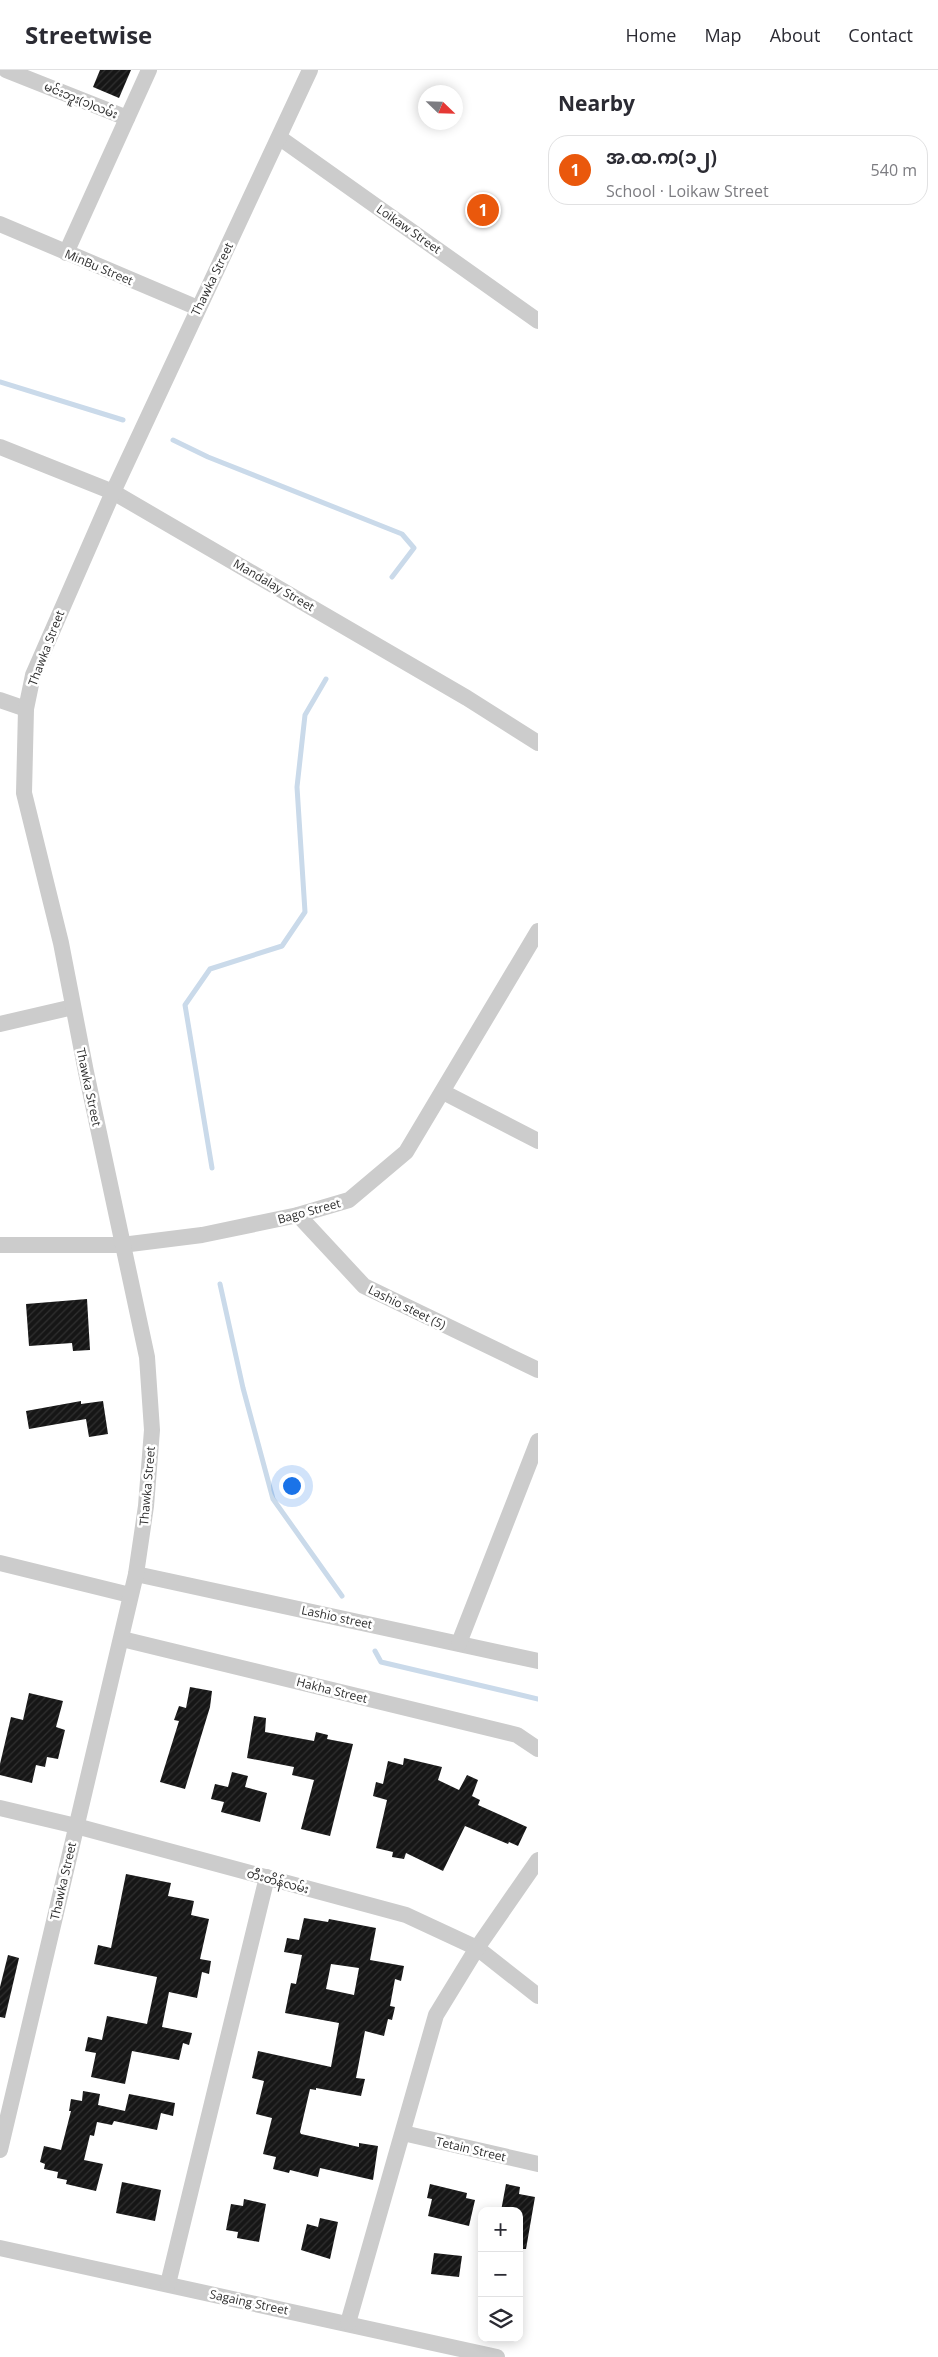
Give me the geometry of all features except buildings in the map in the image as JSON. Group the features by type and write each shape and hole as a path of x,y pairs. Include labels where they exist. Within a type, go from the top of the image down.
{"street":[{"name":"မင်းဘူး(၁)လမ်း","path":"6,70 127,118"},
{"path":"66,253 149,70"},
{"name":"Thawka Street","path":"0,2150 136,1574 146,1506 152,1430 147,1357 122,1245 61,943 24,793 26,710 34,675 113,492 198,308 280,138 310,70"},
{"name":"Loikaw Street","path":"280,138 538,321"},
{"name":"MinBu Street","path":"0,224 198,308"},
{"name":"Mandalay Street","path":"0,446 113,492 467,698 538,743"},
{"path":"0,700 26,710"},
{"name":"Bago Street","path":"0,1245 122,1245 202,1235 298,1215 349,1200 406,1152 538,931"},
{"path":"0,1024 73,1007"},
{"path":"443,1092 538,1141"},
{"name":"Lashio steet (5)","path":"298,1215 364,1286 538,1370"},
{"path":"459,1642 538,1441"},
{"path":"0,1564 130,1594"},
{"name":"Lashio street","path":"136,1574 459,1642 538,1661"},
{"name":"Hakha Street","path":"122,1639 517,1735 538,1749"},
{"name":"တီးတိန်လမ်း","path":"0,1808 76,1826 406,1915 478,1948 538,1996"},
{"path":"348,2324 404,2134 436,2016 478,1948 538,1860"},
{"path":"168,2284 267,1877"},
{"name":"Tetain Street","path":"404,2134 538,2164"},
{"name":"Sagaing Street","path":"0,2248 497,2357"}],"waterway":[{"path":"0,382 123,420"},
{"path":"173,440 208,457 402,534 414,548 392,577"},
{"path":"212,1168 185,1005 210,969 282,946 305,912 297,787 305,715 326,679"},
{"path":"220,1284 243,1388 273,1499 342,1596"},
{"path":"375,1651 381,1662 538,1699"}],"place":[{"name":"အ.ထ.က(၁၂)","path":"483,210"}]}
